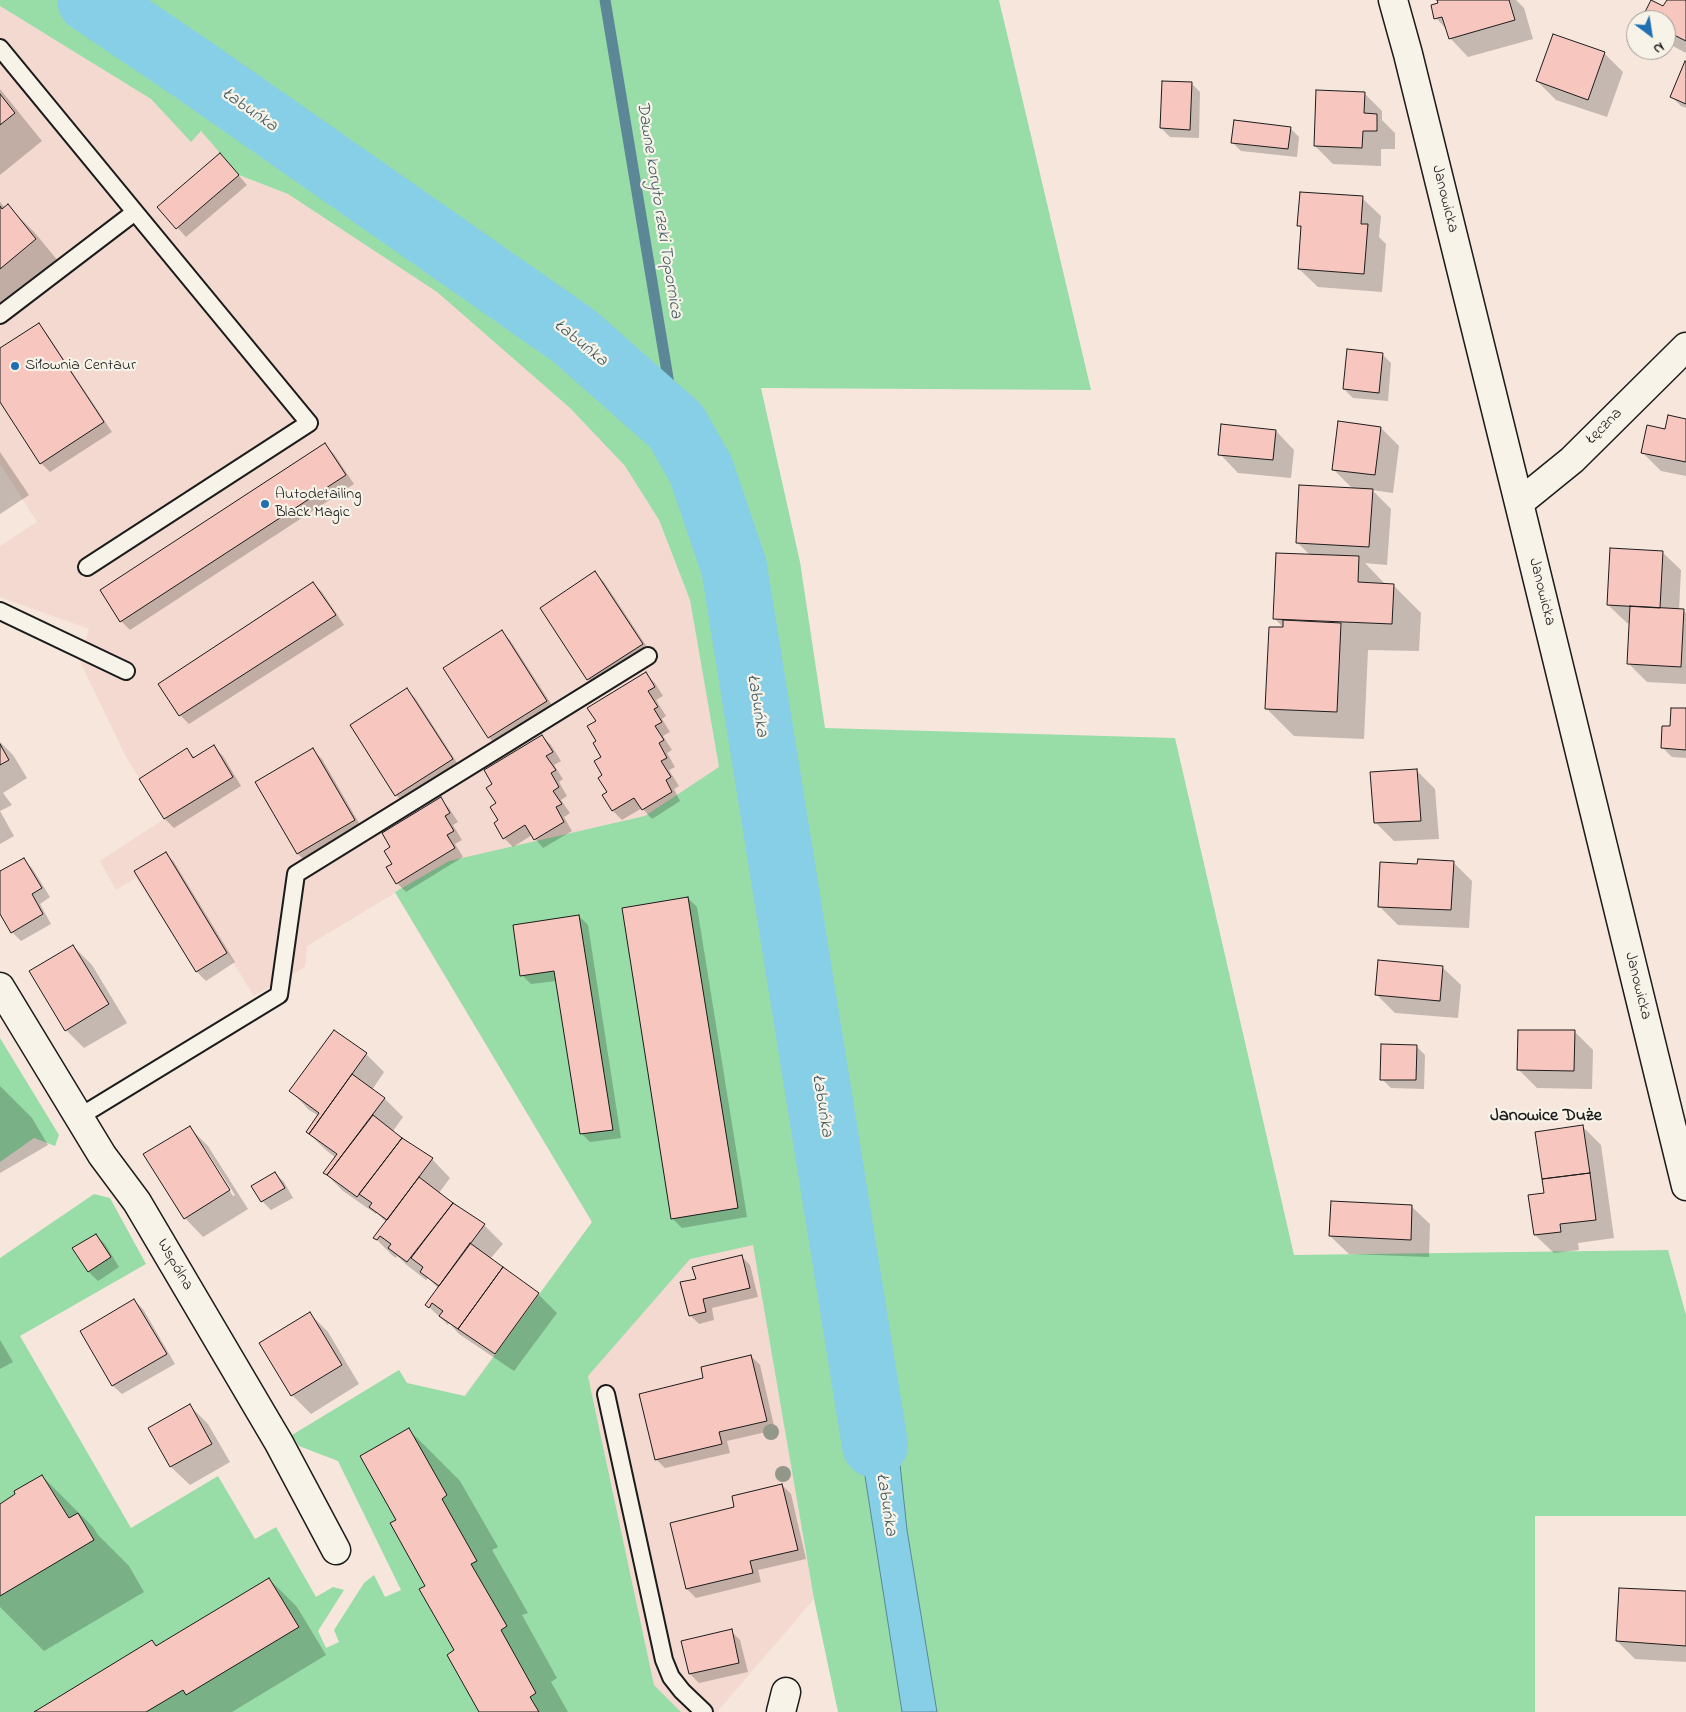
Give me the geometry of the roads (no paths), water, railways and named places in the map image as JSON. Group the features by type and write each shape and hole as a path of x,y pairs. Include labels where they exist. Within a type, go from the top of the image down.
{"street":[{"name":"Janowicka","path":"1393,0 1519,503 1686,1186"},
{"name":"Łęczna","path":"1519,503 1572,460 1686,347"},
{"name":"Wspólna","path":"0,987 102,1155 137,1202 279,1443 336,1550"}],"lane":[{"path":"0,48 309,423 88,567"},
{"path":"0,315 135,212"},
{"path":"0,611 126,671"},
{"path":"79,1117 279,995 296,874 648,656"},
{"path":"606,1394 664,1660 671,1678 704,1712"}],"water":[{"path":"882,1351 895,1417 907,1530 937,1712 902,1712 862,1457 849,1427 849,1391 844,1359"}],"waterway":[{"name":"Łabuńka","path":"90,0 191,68 574,336 676,426 701,470 734,567 875,1445"},
{"name":"Dawne koryto rzeki Topornica","path":"605,0 676,426"}],"place":[{"name":"Siłownia Centaur","path":"15,366"},
{"name":"Autodetailing Black Magic","path":"265,504"}],"district":[{"name":"Janowice Duże","path":"1546,1117"}]}
